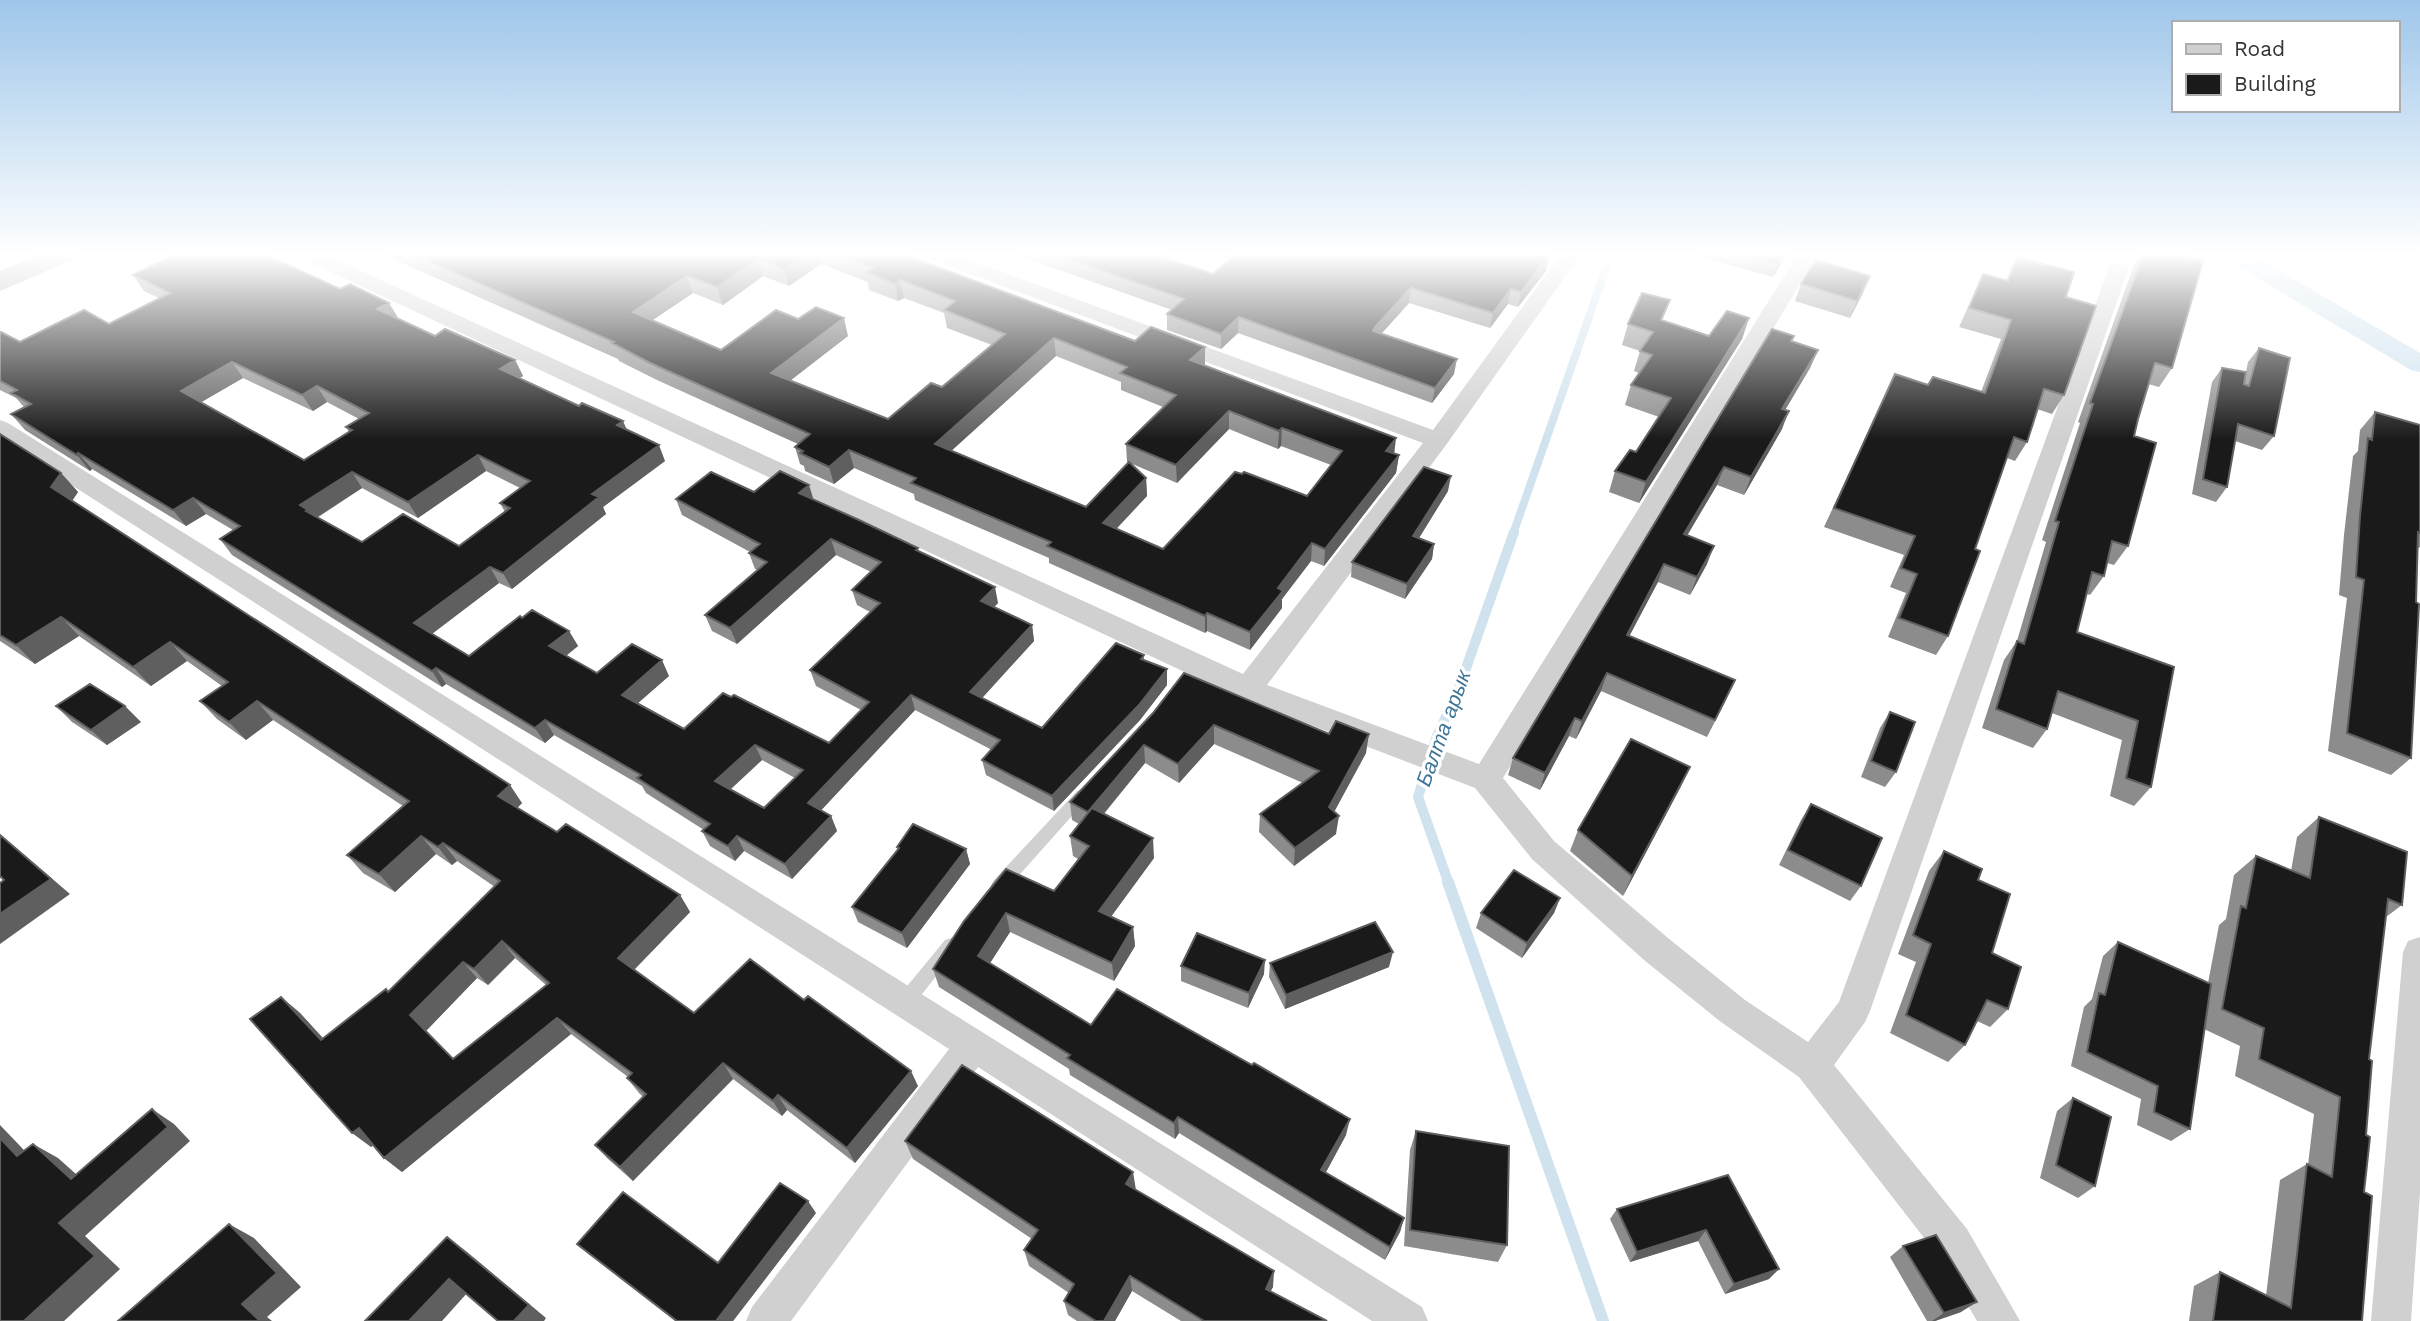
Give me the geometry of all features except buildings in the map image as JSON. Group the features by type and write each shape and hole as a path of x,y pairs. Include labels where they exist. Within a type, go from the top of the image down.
{"street":[{"path":"447,316 1191,670 1486,779 1543,850 1733,1011 1812,1065 1953,1243 2000,1321"},
{"path":"1102,316 1438,440"},
{"path":"1248,689 1438,440 1526,316"},
{"path":"1486,779 1770,316"},
{"path":"1812,1065 1853,1011 2102,316"},
{"path":"0,428 1408,1321"},
{"path":"2391,1321 2420,952"},
{"path":"766,1321 973,1045"}],"lane":[{"path":"989,898 1090,786"},
{"path":"905,1002 964,929"}],"waterway":[{"name":"Балта арык","path":"1513,534 1589,316"},
{"name":"Балта арык","path":"2338,316 2420,364"},
{"name":"Балта арык","path":"1449,884 1418,797 1437,736 1458,691 1514,532"},
{"name":"Балта арык","path":"1448,882 1603,1321"}]}
